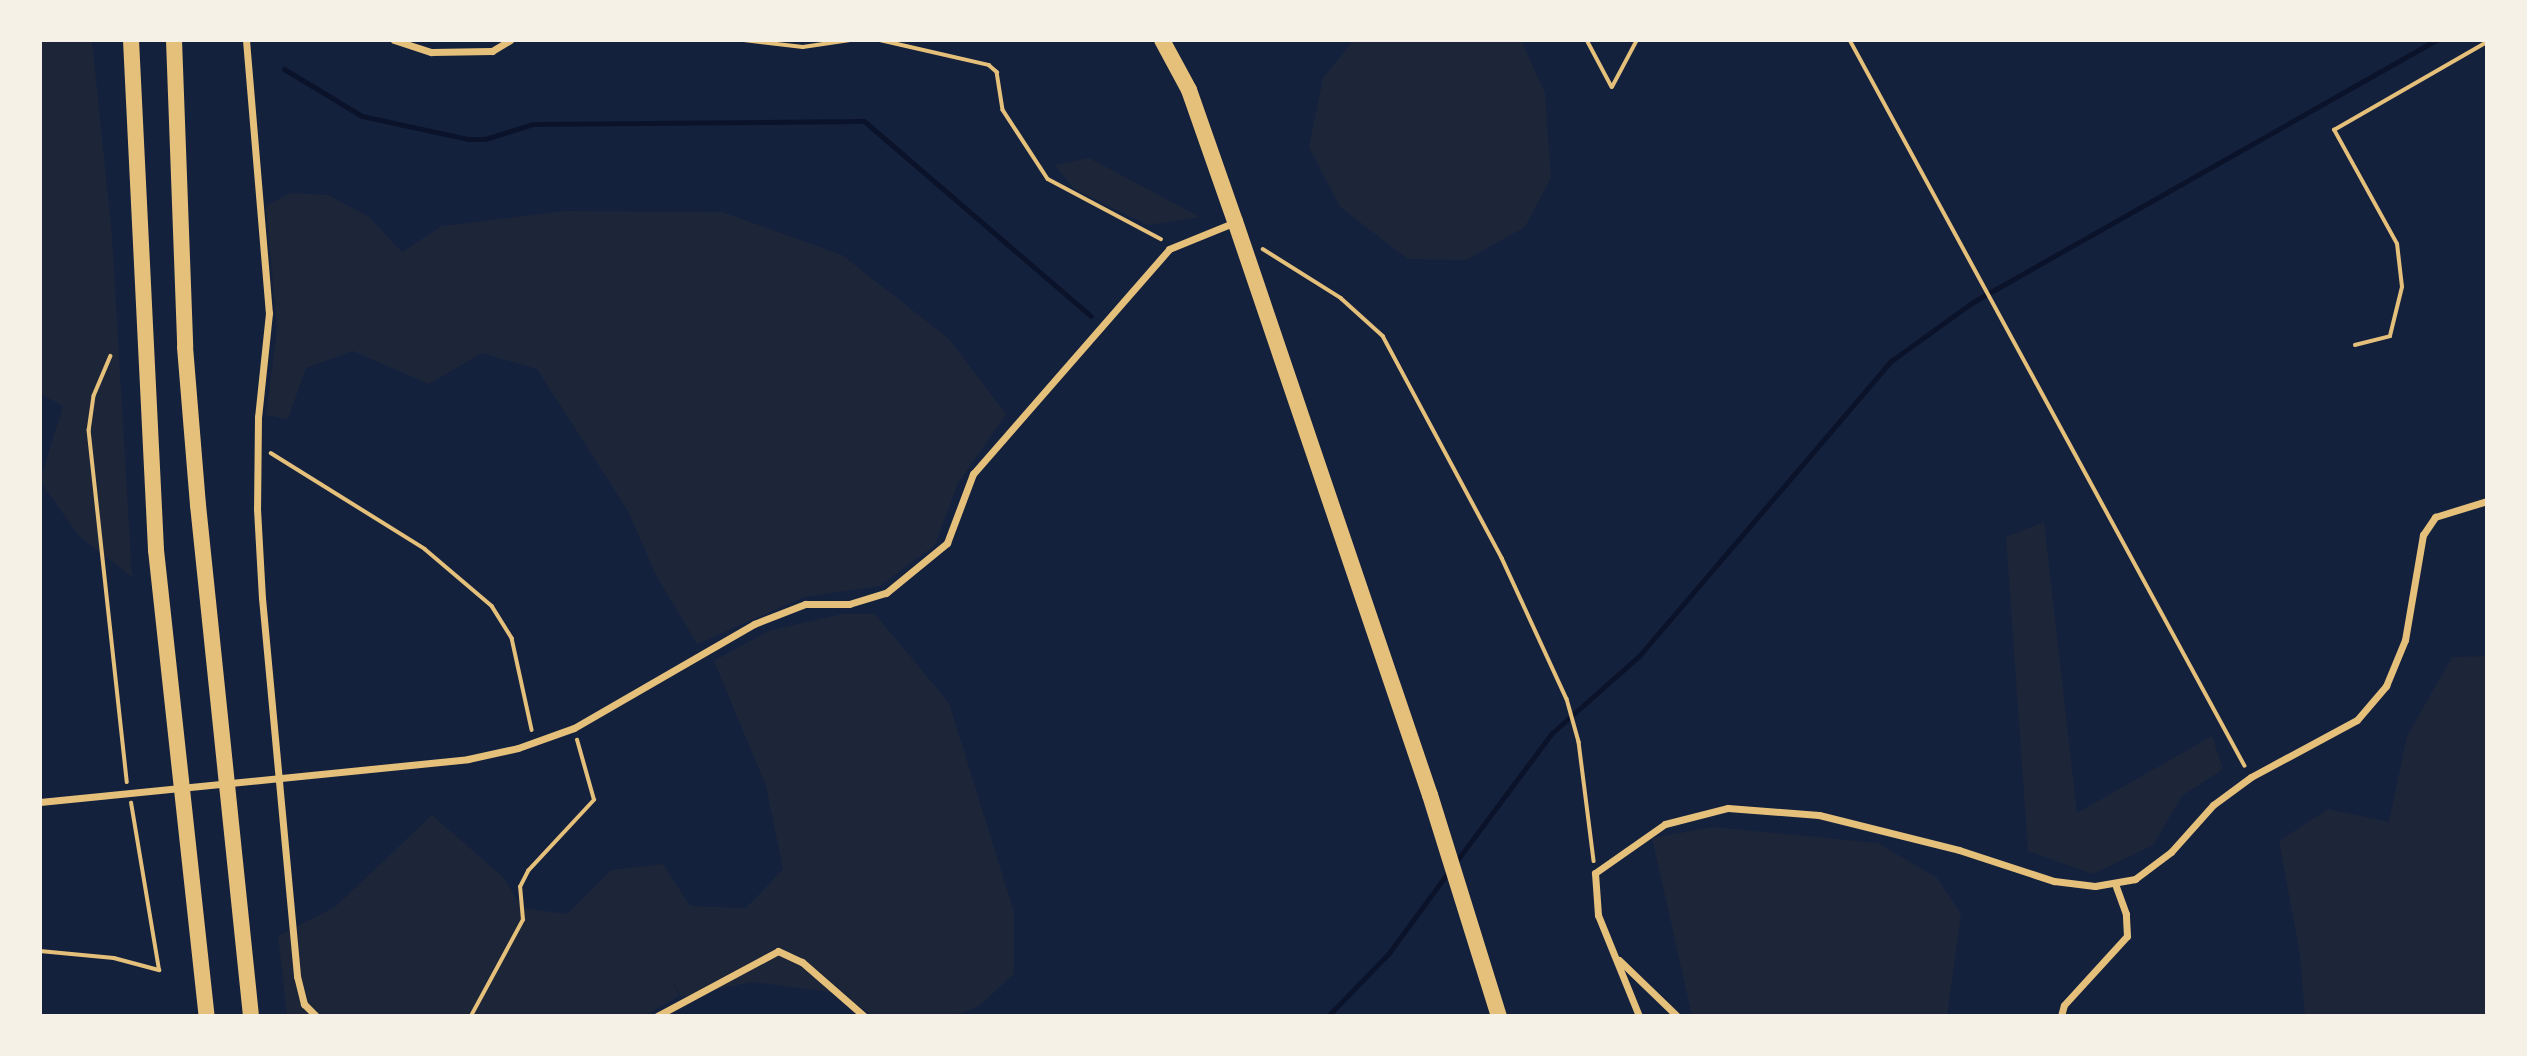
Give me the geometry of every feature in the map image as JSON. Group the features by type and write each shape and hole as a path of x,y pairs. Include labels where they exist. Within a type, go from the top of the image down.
{"highway":[{"path":"131,40 133,126 156,550 207,1016"},
{"path":"174,40 178,193 211,653 251,1016"},
{"path":"1162,40 1189,90 1238,228 1430,795 1499,1016"}],"street":[{"path":"246,40 269,313 258,446 262,585 298,976 304,1004 316,1016"},
{"path":"394,40 431,52 492,51 510,40"},
{"path":"40,802 281,774 468,758 534,743 574,727 754,624 805,604 849,604 887,593 947,543 974,474 1175,246 1238,228"},
{"path":"1639,1016 1598,915 1595,873 1665,824 1728,807 1819,815 1959,850 2054,881 2095,886 2135,879 2171,852 2213,805 2251,777 2357,720 2386,687 2405,640 2423,535 2435,517 2487,501"},
{"path":"2061,1016 2064,1005 2127,936 2126,914 2115,883"},
{"path":"657,1016 778,951 802,962 864,1016"},
{"path":"1616,957 1677,1016"}],"path":[{"path":"744,40 803,47 851,40"},
{"path":"880,40 989,65 997,72 1003,110 1048,178 1175,246"},
{"path":"1587,40 1612,87 1637,40"},
{"path":"1850,40 2251,777"},
{"path":"2355,345 2390,336 2402,287 2393,235 2334,130 2487,42"},
{"path":"1238,228 1340,298 1383,336 1502,558 1570,708 1595,873"},
{"path":"40,951 103,956 159,970 128,791 89,430 94,396 111,356"},
{"path":"258,446 425,549 492,606 512,638 534,743"},
{"path":"471,1016 523,920 520,887 528,872 594,800 574,727"}],"shaded area":[{"path":"40,40 92,40 112,236 132,577 79,536 40,481 63,406 40,394"},
{"path":"1354,40 1521,40 1545,93 1551,178 1525,227 1466,260 1408,259 1340,207 1309,147 1323,78"},
{"path":"1089,158 1200,217 1148,225 1074,189 1055,165"},
{"path":"290,193 328,195 369,217 402,252 442,226 565,211 722,212 842,255 948,338 1006,414 958,483 935,545 880,586 804,597 697,644 656,575 628,511 537,369 482,353 429,384 353,351 306,368 288,419 266,415 277,329 266,206"},
{"path":"2044,522 2077,813 2212,736 2223,769 2182,796 2153,845 2093,874 2028,851 2006,537"},
{"path":"842,614 875,614 949,703 1014,912 1014,974 979,1006 953,1016 874,1016 837,993 752,982 681,997 669,975 679,996 644,1016 287,1016 278,936 335,907 432,815 503,877 522,908 567,914 611,870 663,864 690,906 746,908 783,869 766,786 714,661 768,631"},
{"path":"2487,656 2487,1016 2305,1016 2300,955 2279,841 2328,809 2389,822 2407,736 2452,657"},
{"path":"1713,827 1878,843 1937,878 1961,914 1947,1016 1692,1016 1652,838"}],"waterway":[{"path":"1455,863 1552,733 1639,656 1891,361 1973,302 2436,40"},
{"path":"284,69 362,116 468,139 485,139 533,124 864,121 1091,316"},
{"path":"1328,1016 1389,953 1449,871"}]}
